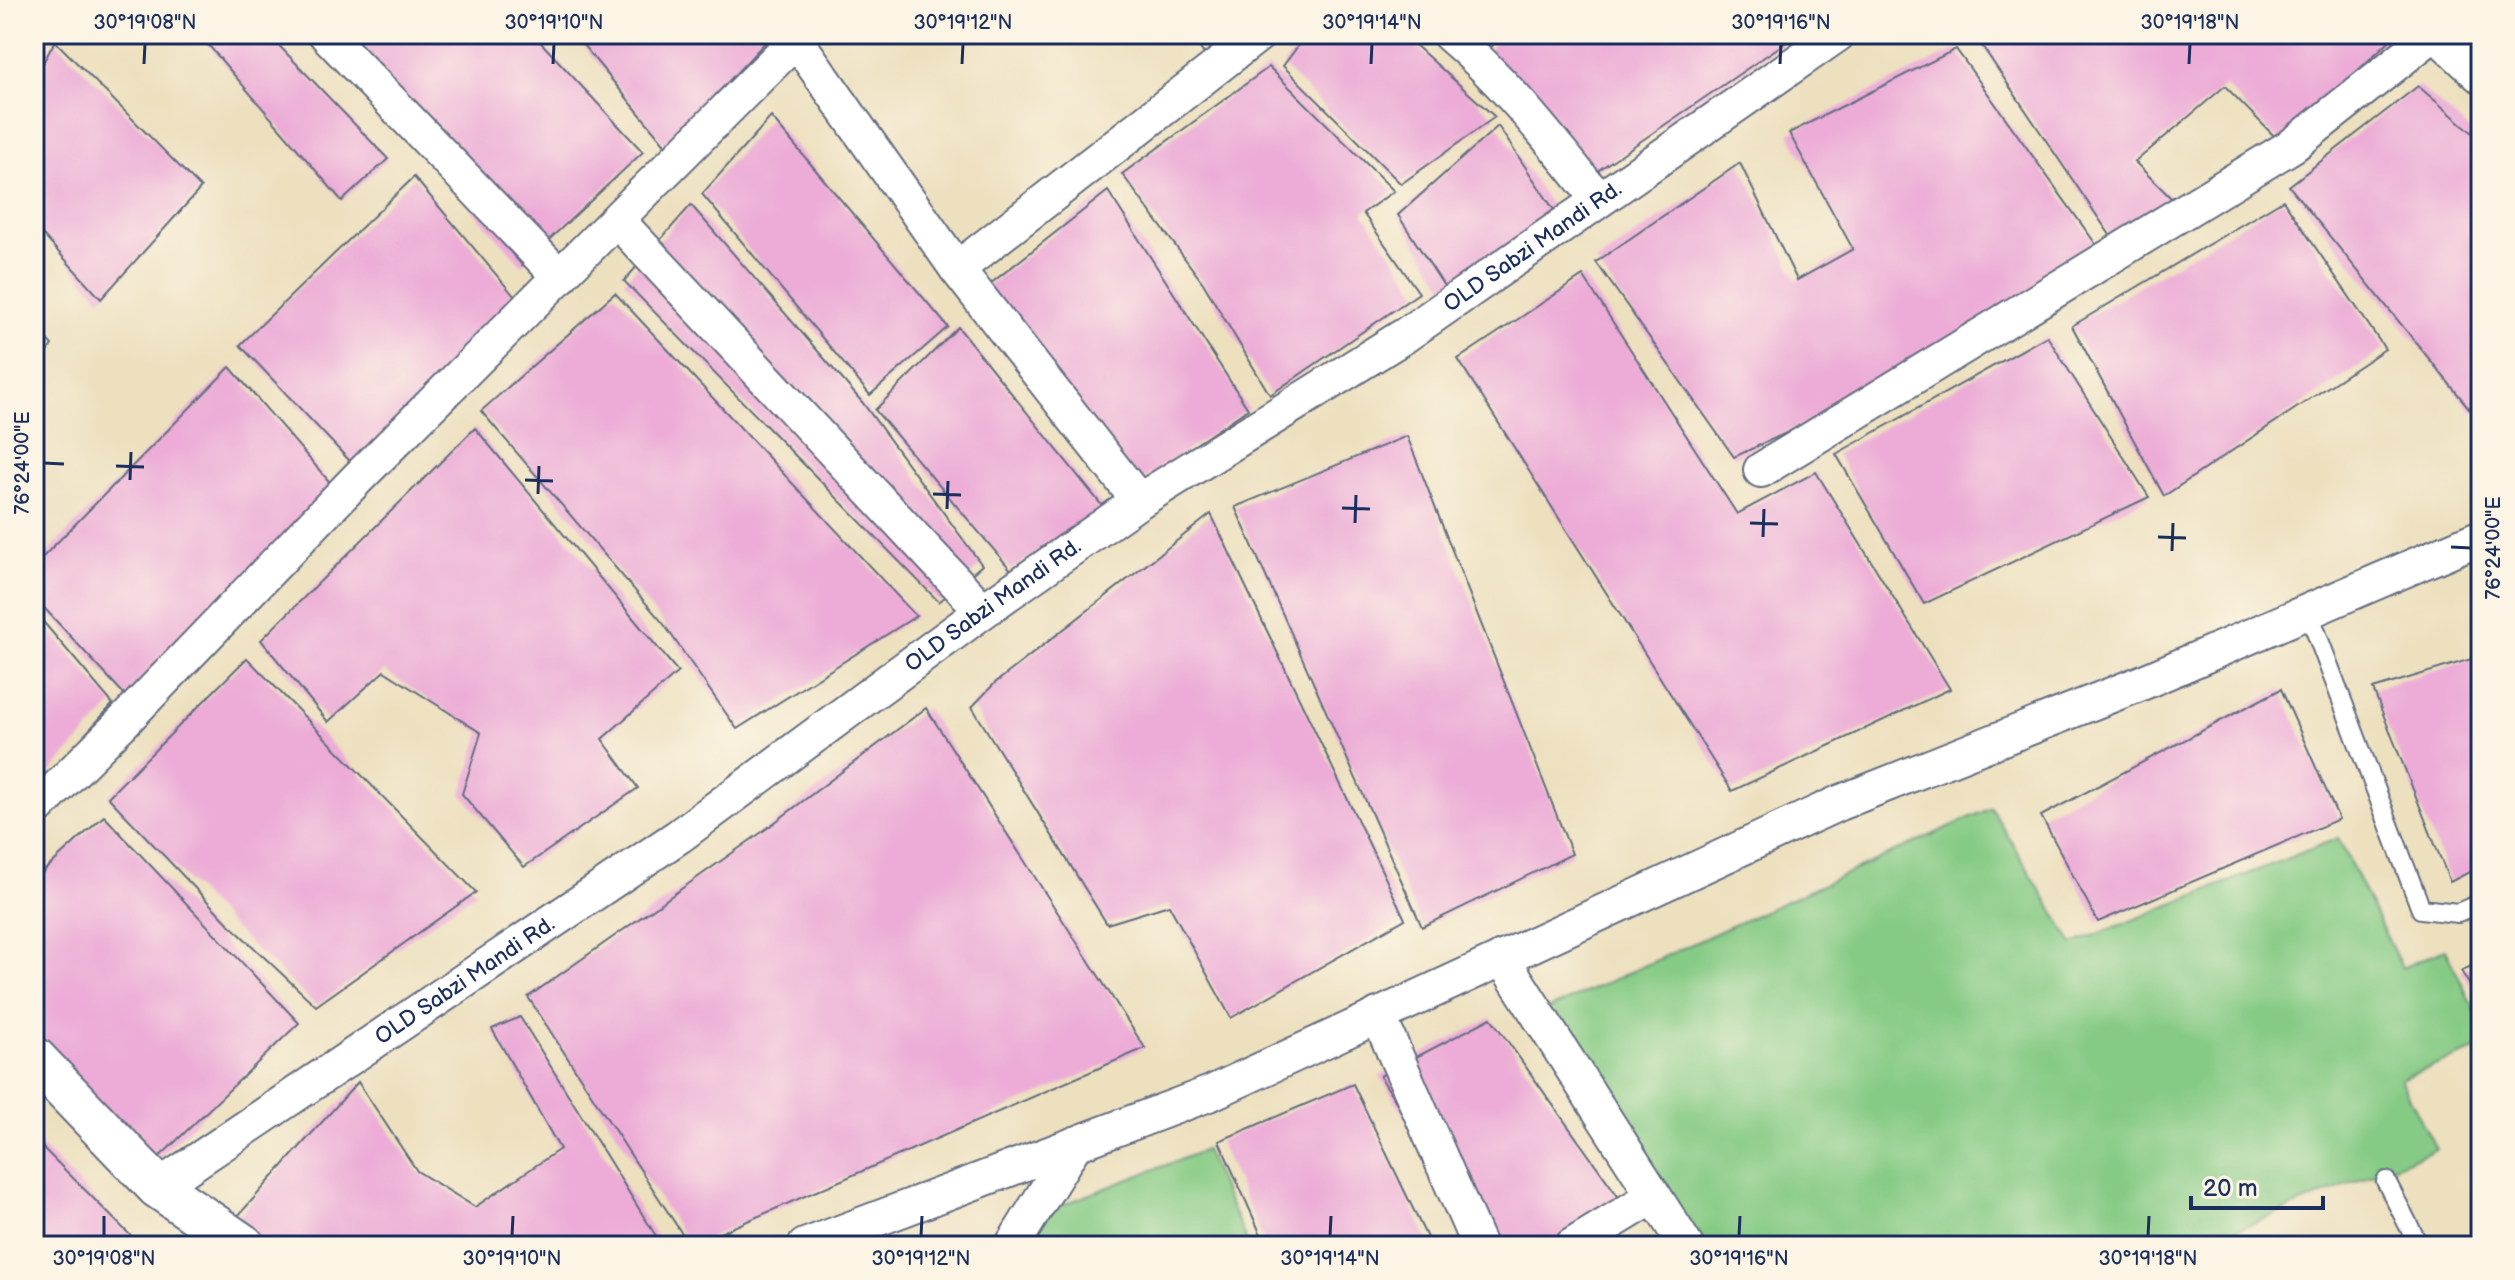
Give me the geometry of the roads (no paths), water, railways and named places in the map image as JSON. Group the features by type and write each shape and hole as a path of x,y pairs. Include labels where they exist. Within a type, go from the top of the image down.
{"street":[{"path":"326,34 560,277"},
{"path":"957,269 1259,34"},
{"path":"1449,34 1473,54 1523,107 1598,199"},
{"name":"OLD Sabzi Mandi Rd.","path":"158,1187 679,836 983,611 1139,501 1404,336 1838,34"},
{"path":"1761,470 2293,145 2433,34"},
{"path":"2442,34 2481,71"},
{"path":"34,811 367,469 799,37 957,269 1139,501"},
{"path":"617,220 983,611"},
{"path":"805,1246 1211,1093 1839,803 2139,684 2481,537"},
{"path":"1502,958 1686,1246"},
{"path":"1378,1015 1479,1246"},
{"path":"34,1058 158,1187 244,1246"},
{"path":"1012,1246 1075,1144"},
{"path":"1572,1246 1654,1196"}],"lane":[{"path":"2308,611 2421,909 2458,913 2481,903"},
{"path":"2386,1181 2419,1246"}]}
